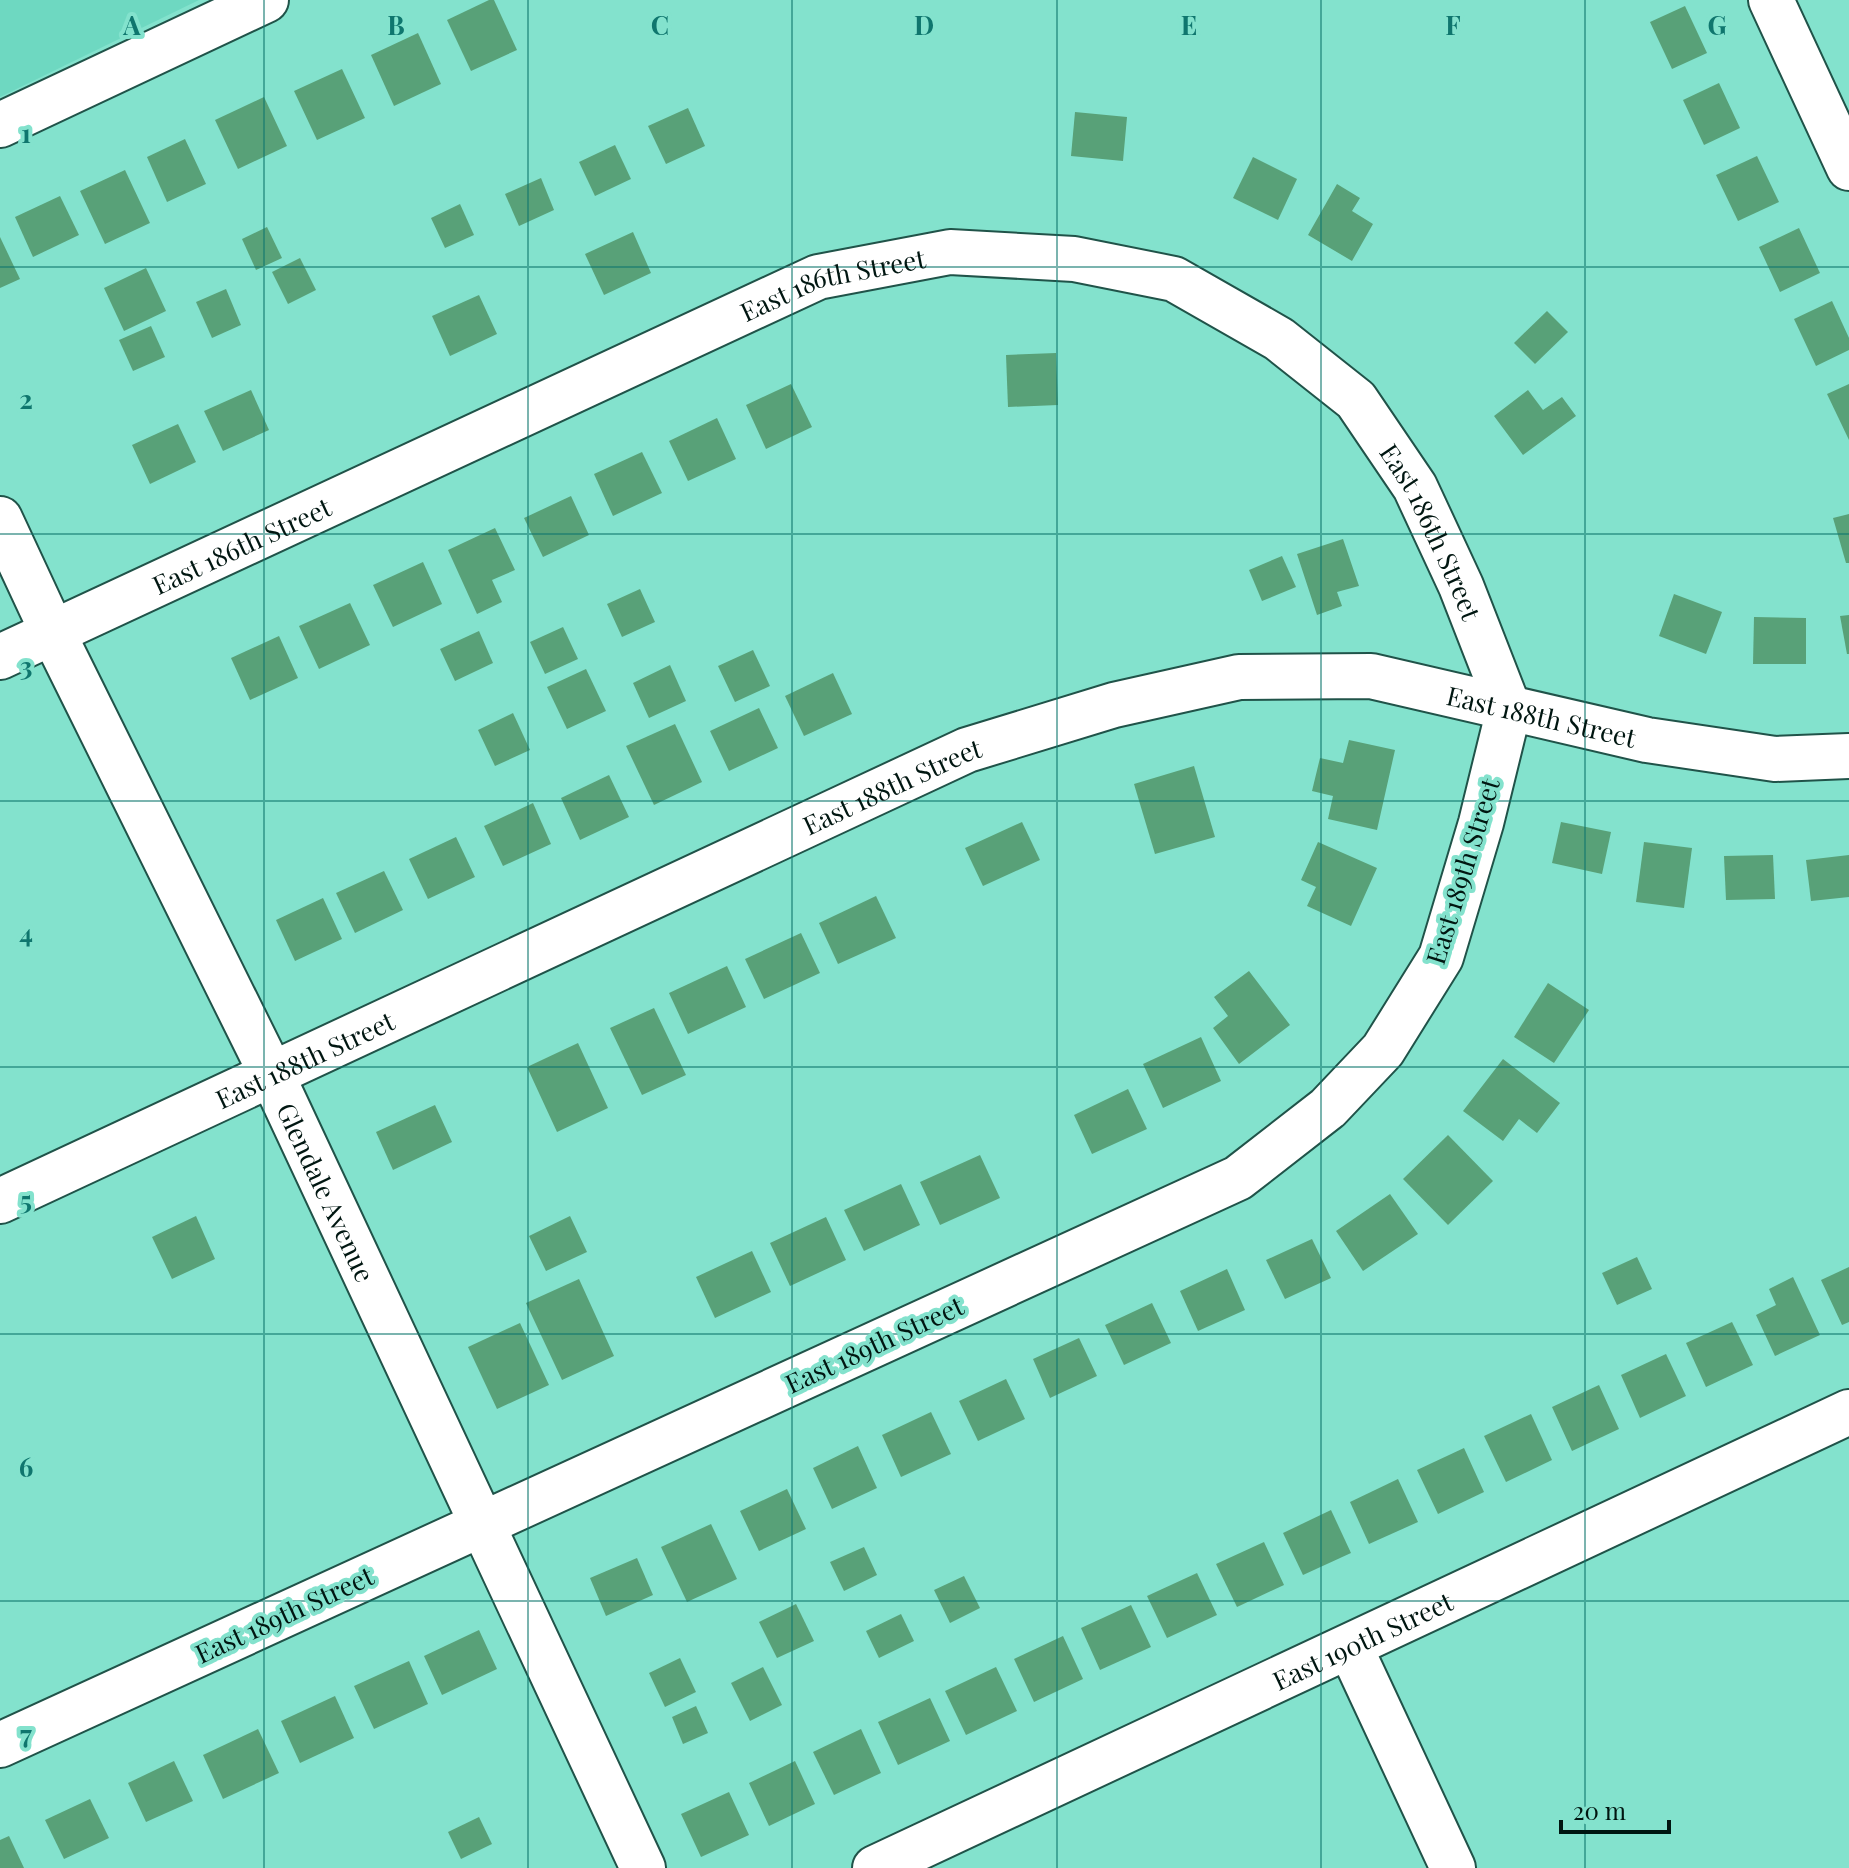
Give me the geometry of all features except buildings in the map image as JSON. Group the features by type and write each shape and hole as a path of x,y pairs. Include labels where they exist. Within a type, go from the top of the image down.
{"street":[{"path":"0,125 266,0"},
{"path":"1771,0 1849,168"},
{"name":"East 186th Street","path":"0,657 818,277 950,252 1074,259 1174,279 1279,339 1356,400 1415,487 1461,586 1509,709"},
{"name":"Glendale Avenue","path":"0,519 53,633 272,1075 643,1868"},
{"name":"East 188th Street","path":"0,1201 967,750 1114,705 1239,677 1371,676 1647,740 1775,759 1849,756"},
{"name":"East 189th Street","path":"0,1745 1238,1178 1328,1108 1383,1050 1441,957 1481,823 1509,709"},
{"name":"East 190th Street","path":"875,1868 1848,1416"},
{"path":"1350,1647 1453,1868"}],"shaded area":[{"path":"0,0 199,0 0,97"}]}
